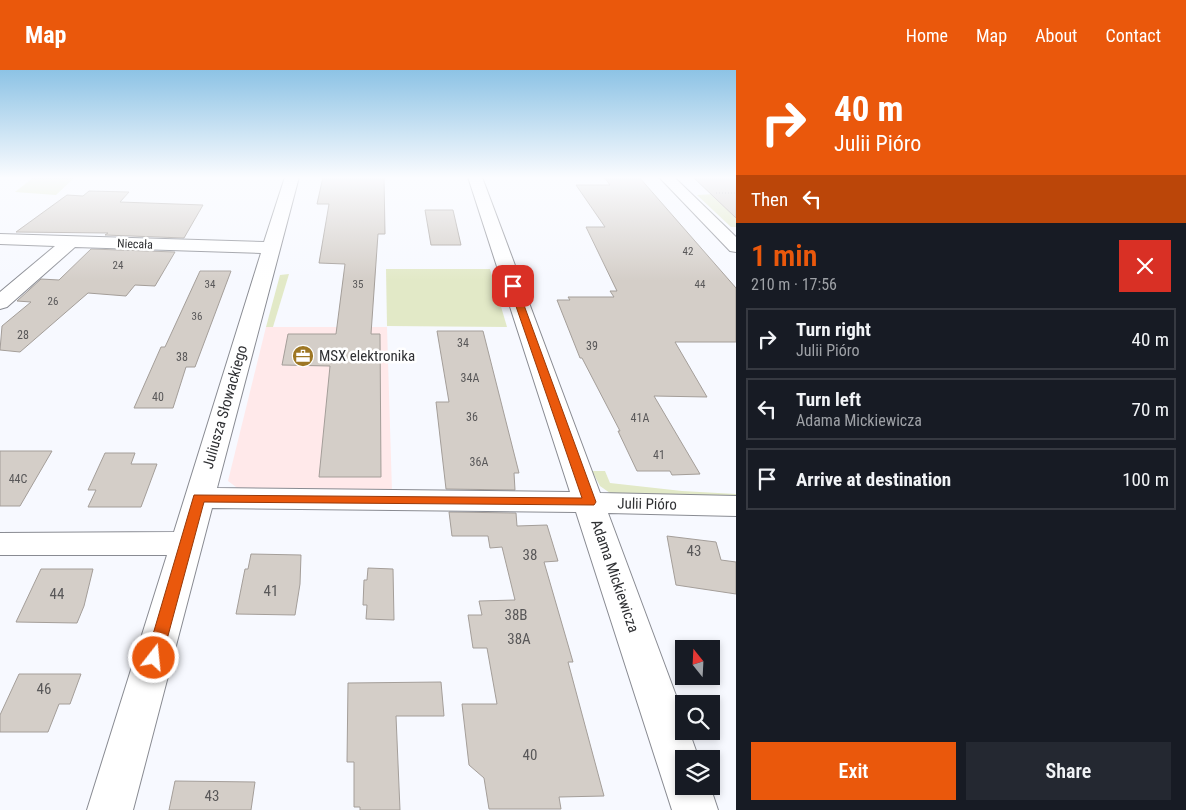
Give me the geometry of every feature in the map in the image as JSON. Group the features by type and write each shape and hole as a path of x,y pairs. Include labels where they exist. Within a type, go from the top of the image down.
{"street":[{"name":"Juliusza Słowackiego","path":"110,810 188,543 199,498 281,212"},
{"name":"Adama Mickiewicza","path":"487,212 675,751"},
{"path":"701,212 736,247"},
{"name":"Niecała","path":"0,239 270,248"},
{"path":"0,303 70,242"},
{"name":"Julii Pióro","path":"199,498 589,502 736,506"},
{"path":"0,544 188,543"},
{"path":"690,795 695,810"}],"shaded area":[{"path":"266,327 387,327 392,492 240,490 228,481"}],"green space":[{"path":"715,212 729,212 736,215 736,227 731,227"},
{"path":"386,269 490,269 507,327 387,326"},
{"path":"289,274 273,327 266,327 280,275"},
{"path":"592,471 605,471 610,483 682,491 736,494 736,498 610,493 600,486"}],"building":[{"path":"44,212 199,212 184,238 105,235 108,233 16,232"},
{"path":"328,212 385,212 385,234 378,234 371,334 380,334 381,477 319,477 330,366 282,365 288,334 336,334 345,264 319,263"},
{"path":"425,212 453,212 461,245 431,245"},
{"path":"594,212 669,212 736,288 736,342 675,342 707,397 654,396 700,474 672,475 670,471 637,471 618,431 620,431 582,358 580,358 557,300 570,300 568,297 614,297 610,291 617,291 586,227 605,227"},
{"path":"729,212 736,212 736,218"},
{"path":"91,249 175,252 155,286 135,285 126,296 88,293 20,352 0,350 2,326 31,302 17,301 41,279 59,280"},
{"path":"200,271 231,271 195,367 186,367 173,408 134,408 161,347 165,347"},
{"path":"437,331 483,331 519,473 514,473 515,490 446,489 436,402 449,402"},
{"path":"0,451 52,451 20,506 0,506"},
{"path":"105,453 135,453 131,464 157,464 141,507 88,507 96,490 88,490"},
{"path":"449,512 516,513 517,526 547,525 558,561 544,562 573,662 568,662 604,796 559,797 561,809 489,809 484,778 469,765 462,704 497,704 487,648 473,648 468,615 482,615 479,601 515,600 502,547 490,548 488,536 452,536"},
{"path":"667,536 716,542 721,560 736,562 736,594 676,585"},
{"path":"251,554 301,555 300,584 295,615 236,614 245,569 248,569"},
{"path":"368,568 393,569 394,620 366,619 367,605 363,605 364,580 367,580"},
{"path":"41,569 93,569 84,606 77,623 16,622"},
{"path":"19,674 81,674 70,704 59,704 48,732 0,732 0,715"},
{"path":"441,682 444,716 396,716 400,810 360,810 360,807 354,807 354,762 347,762 348,683"},
{"path":"175,781 255,782 251,810 169,810"}],"place":[{"name":"MSX elektronika","path":"303,356"}],"route":[{"path":"154,658 188,543 199,498 589,502 513,286"}]}
